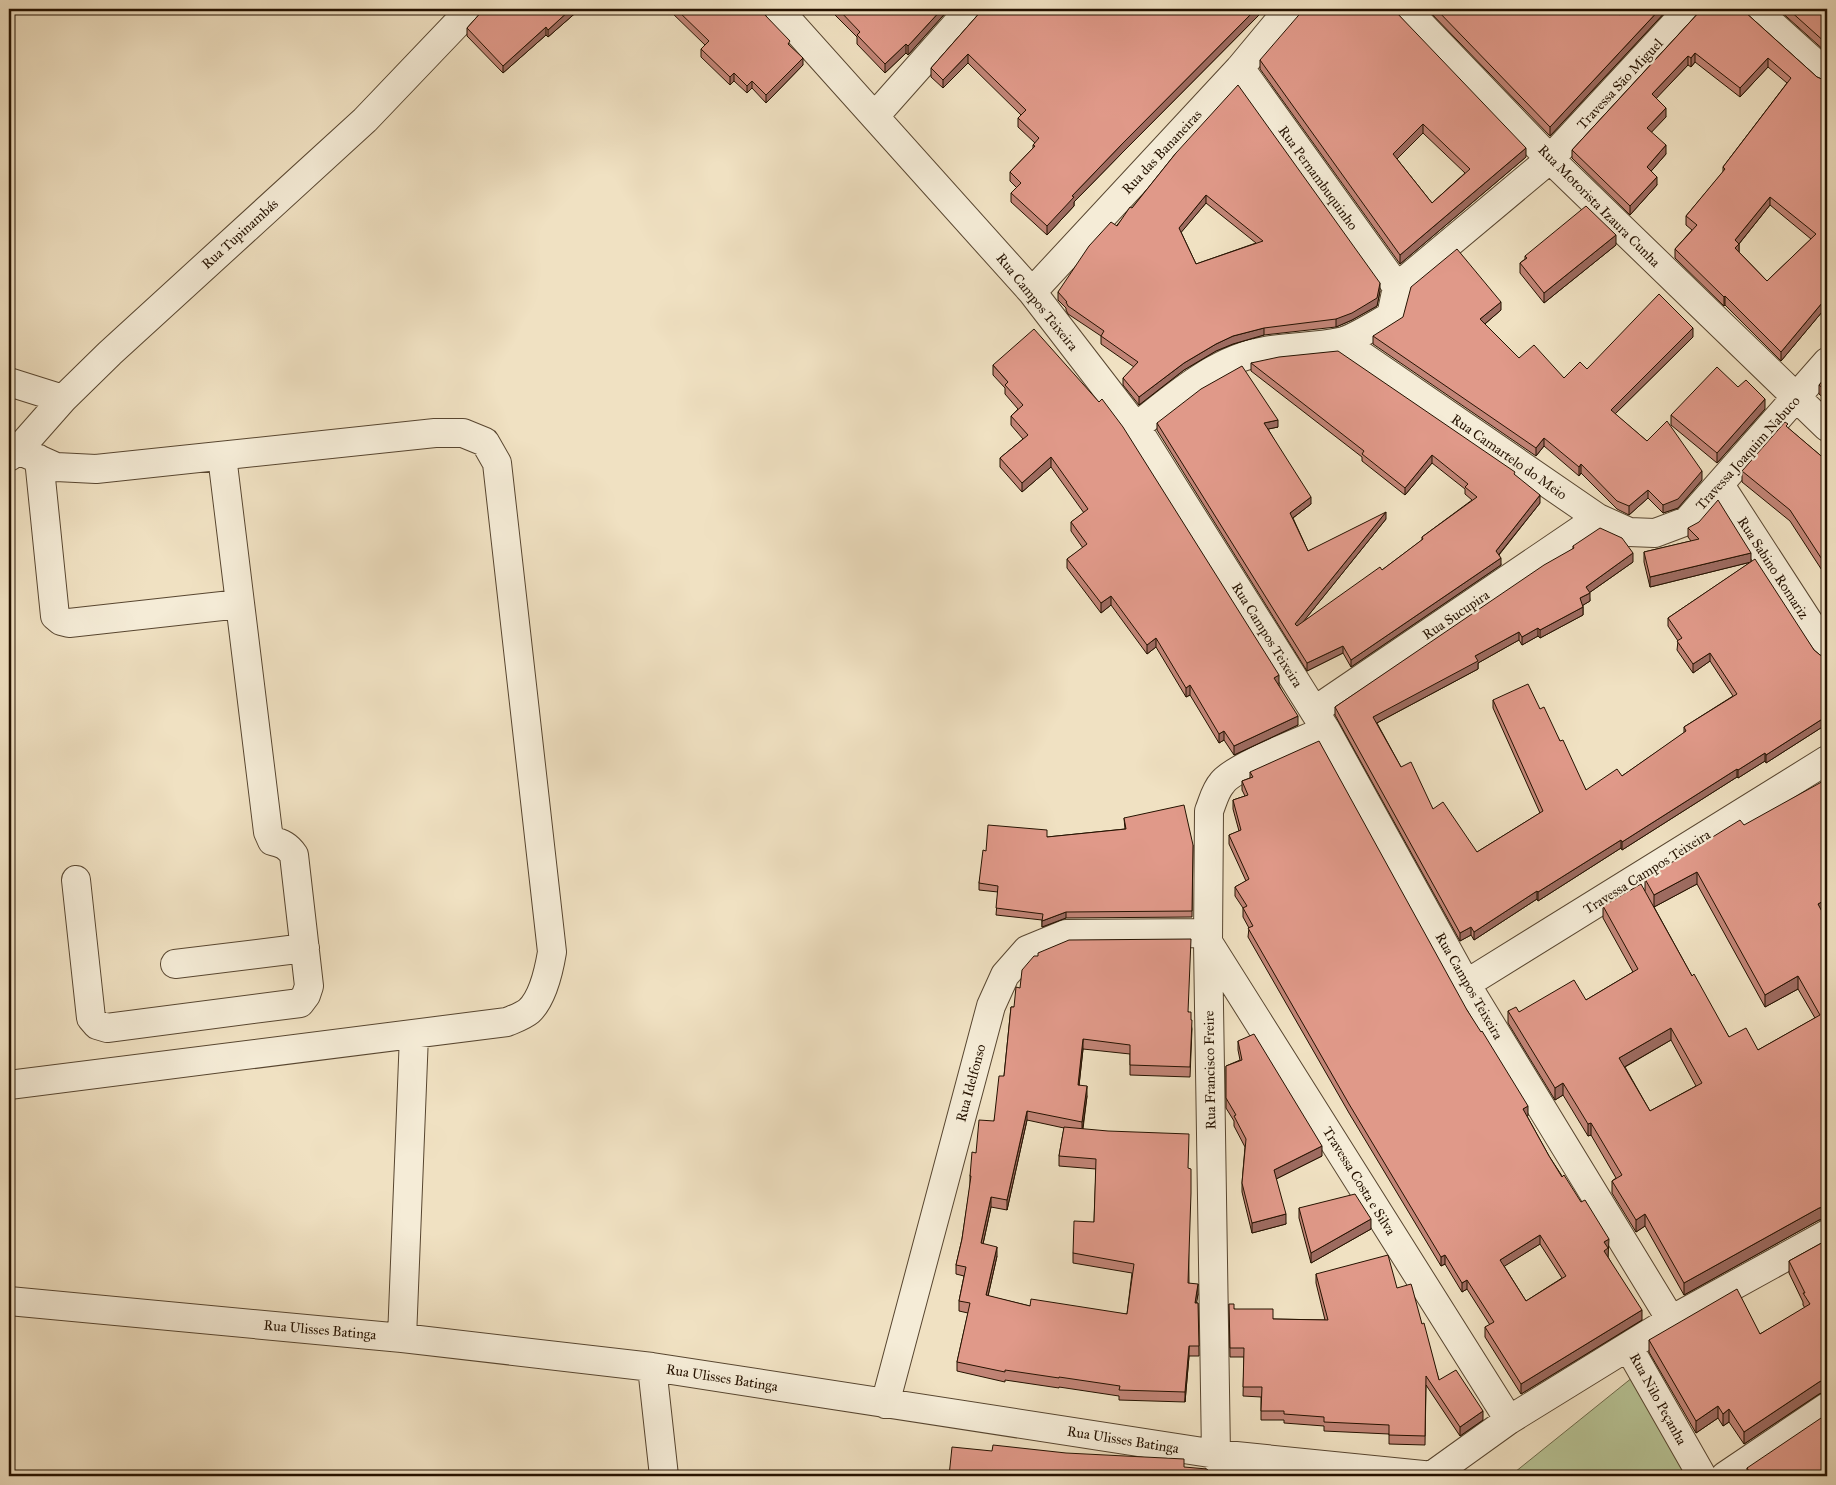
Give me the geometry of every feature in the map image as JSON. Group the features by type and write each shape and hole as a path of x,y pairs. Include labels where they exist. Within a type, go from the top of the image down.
{"street":[{"name":"Rua Tupinambás","path":"22,455 64,399 110,353 365,120 471,9"},
{"name":"Rua Campos Teixeira","path":"778,9 1032,292 1136,427 1320,721 1466,984 1671,1320"},
{"path":"875,116 970,9"},
{"name":"Rua das Bananeiras","path":"1032,292 1240,68 1288,9"},
{"name":"Rua Motorista Izaura Cunha","path":"1406,9 1550,159 1827,427"},
{"name":"Travessa São Miguel","path":"1397,287 1550,159 1689,9"},
{"path":"1755,9 1827,74"},
{"name":"Rua Pernambuquinho","path":"1240,68 1397,287"},
{"path":"1136,427 1181,391 1216,368 1256,353 1342,342 1391,316 1397,287"},
{"name":"Rua Camartelo do Meio","path":"1342,342 1598,518 1629,532 1655,533 1687,521"},
{"name":"Travessa Joaquim Nabuco","path":"1687,521 1827,362"},
{"path":"9,382 64,399"},
{"path":"9,1085 508,1022 529,1011 539,996 548,974 552,952 497,463 485,442 463,433 434,433 96,469 56,467 22,455"},
{"path":"22,455 55,616 69,623 240,604"},
{"path":"76,880 91,1018 97,1025 108,1028 300,1003 309,986 294,855 289,848 281,843 272,841 268,832 222,456"},
{"name":"Rua Sabino Romariz","path":"1720,485 1827,650"},
{"name":"Rua Sucupira","path":"1320,721 1598,518"},
{"name":"Rua Francisco Freire","path":"1220,1465 1208,937 1209,811 1222,781 1320,721"},
{"name":"Travessa Campos Teixeira","path":"1466,984 1827,760"},
{"name":"Rua Idelfonso","path":"885,1404 991,1006 1005,975 1027,950 1066,934 1208,937"},
{"name":"Travessa Costa e Silva","path":"1208,937 1509,1420"},
{"path":"175,964 305,948"},
{"path":"402,1338 414,1035"},
{"path":"1432,1476 1509,1420 1629,1348 1671,1320 1827,1234"},
{"name":"Rua Ulisses Batinga","path":"9,1301 402,1338 652,1367 885,1404 1220,1465 1432,1476"},
{"name":"Rua Nilo Peçanha","path":"1629,1348 1702,1476"},
{"path":"652,1367 664,1476"},
{"path":"1725,1476 1827,1407"}],"green space":[{"path":"1638,1373 1697,1476 1547,1476 1515,1472"}],"building":[{"path":"484,9 571,9 548,30 546,27 503,66 467,28"},
{"path":"676,9 765,9 766,12 764,14 790,41 788,44 803,58 766,95 752,81 747,86 734,73 730,77 701,49 709,41"},
{"path":"838,9 942,9 908,46 906,44 885,64 857,35 860,32"},
{"path":"983,9 1256,9 1122,144 1072,196 1074,197 1047,226 1011,193 1021,183 1010,172 1035,146 1033,145 1039,138 1018,118 1026,110 968,54 943,80 931,68"},
{"path":"1304,9 1393,9 1526,148 1400,255 1260,60","holes":["1423,124 1470,169 1432,203 1393,154"]},
{"path":"1436,9 1613,9 1620,15 1626,9 1660,9 1550,127"},
{"path":"1702,9 1743,9 1817,77 1827,80 1827,297 1781,352 1675,249 1697,225 1686,216 1725,169 1723,167 1791,78 1768,58 1740,88 1695,53 1691,58 1688,56 1652,94 1666,108 1647,128 1666,145 1647,167 1657,177 1630,206 1572,150","holes":["1770,197 1816,234 1767,281 1735,248 1739,244 1735,240"]},
{"path":"1788,9 1827,9 1827,44"},
{"path":"1238,85 1380,283 1377,298 1352,313 1336,319 1264,328 1233,336 1184,363 1139,397 1123,378 1138,362 1101,336 1104,331 1068,306 1067,302 1058,292 1089,246 1111,222 1117,226 1130,207 1132,208 1176,153","holes":["1206,195 1263,241 1196,264 1179,228"]},
{"path":"1586,206 1616,235 1544,293 1520,263 1527,258 1525,256"},
{"path":"1457,249 1501,302 1480,319 1519,358 1534,345 1564,378 1580,362 1587,369 1659,294 1693,328 1611,410 1647,441 1667,421 1702,471 1678,499 1663,505 1648,490 1629,506 1617,501 1581,464 1579,467 1544,438 1536,448 1373,336 1403,317 1411,287"},
{"path":"1034,329 1099,402 1102,399 1123,427 1279,675 1274,678 1298,716 1234,746 1224,731 1219,734 1190,685 1186,688 1156,638 1147,645 1111,596 1101,603 1067,559 1087,544 1071,522 1088,509 1051,457 1022,483 1000,458 1028,435 1011,416 1023,405 1005,385 1008,382 993,365"},
{"path":"1338,351 1515,472 1514,474 1540,495 1496,551 1501,558 1351,660 1343,646 1307,663 1157,423 1201,389 1242,366 1278,420 1264,423 1311,497 1290,513 1308,551 1386,512 1295,624 1297,626 1380,567 1382,570 1423,539 1422,537 1477,497 1465,487 1468,484 1432,455 1405,488 1362,454 1364,451 1251,363 1279,357"},
{"path":"1717,367 1738,387 1746,380 1765,399 1717,453 1671,415"},
{"path":"1827,376 1827,392 1819,385"},
{"path":"1785,422 1788,424 1786,426 1827,461 1827,567 1790,510 1742,471"},
{"path":"1718,500 1751,553 1650,577 1644,552 1699,539 1688,528 1699,522"},
{"path":"1600,528 1622,538 1633,553 1586,587 1590,593 1580,598 1583,607 1540,630 1538,628 1522,637 1519,632 1475,656 1478,661 1373,717 1401,767 1411,762 1433,809 1443,802 1477,852 1543,811 1493,700 1528,684 1540,709 1544,707 1560,741 1563,740 1586,790 1617,769 1622,776 1686,731 1684,727 1737,694 1710,653 1693,664 1677,641 1682,638 1668,618 1755,559 1814,650 1827,660 1827,716 1766,755 1765,753 1737,769 1622,842 1621,840 1537,891 1474,932 1471,927 1460,933 1335,707 1544,565 1574,548 1573,546"},
{"path":"1319,741 1467,1010 1528,1106 1523,1109 1549,1156 1581,1202 1585,1200 1609,1239 1604,1242 1608,1248 1604,1251 1642,1310 1521,1384 1485,1327 1494,1322 1467,1280 1462,1283 1445,1255 1441,1257 1349,1104 1248,928 1253,926 1243,908 1247,906 1235,887 1249,879 1229,835 1241,830 1233,800 1248,795 1242,781 1253,777 1250,772","holes":["1540,1235 1566,1276 1526,1301 1500,1260"]},
{"path":"1827,779 1827,899 1818,904 1827,921 1827,1206 1819,1208 1684,1283 1645,1214 1636,1220 1612,1181 1622,1175 1591,1123 1588,1124 1563,1083 1555,1088 1508,1011 1516,1007 1519,1012 1574,980 1586,1000 1638,969 1603,906 1641,884 1692,976 1694,974 1729,1037 1746,1028 1758,1050 1820,1015 1798,976 1765,995 1697,872 1654,895 1645,879 1740,820 1744,825","holes":["1671,1028 1702,1083 1650,1111 1619,1058"]},
{"path":"1184,805 1193,845 1192,911 1066,912 1042,921 1043,914 996,908 998,886 979,883 983,850 986,851 988,825 1047,830 1047,837 1126,829 1124,818"},
{"path":"1191,939 1188,1012 1191,1012 1192,1020 1190,1067 1130,1065 1130,1045 1083,1039 1078,1085 1087,1086 1082,1122 1027,1111 1007,1200 991,1197 981,1243 997,1247 986,1295 1030,1306 1031,1299 1127,1314 1134,1264 1073,1253 1074,1221 1094,1222 1096,1159 1059,1156 1064,1127 1108,1131 1189,1134 1188,1168 1191,1169 1191,1193 1188,1283 1198,1284 1195,1303 1198,1303 1199,1346 1189,1346 1185,1392 1119,1390 1120,1386 1005,1370 1005,1372 957,1362 970,1303 959,1301 966,1267 956,1265 962,1239 971,1176 972,1152 976,1153 979,1120 994,1121 999,1076 1004,1076 1011,1007 1014,1007 1016,987 1020,988 1022,970 1034,956 1038,956 1038,953 1069,940"},
{"path":"1254,1034 1322,1146 1274,1170 1286,1214 1252,1223 1242,1183 1246,1139 1234,1116 1236,1115 1226,1098 1226,1066 1242,1060 1238,1041"},
{"path":"1355,1194 1371,1219 1311,1253 1299,1208"},
{"path":"1827,1240 1827,1380 1819,1382 1744,1432 1729,1409 1723,1414 1718,1406 1696,1421 1649,1340 1737,1289 1760,1334 1810,1304 1789,1261"},
{"path":"1388,1255 1397,1288 1411,1284 1422,1324 1424,1323 1439,1380 1456,1370 1483,1411 1460,1427 1426,1376 1425,1436 1389,1435 1389,1425 1324,1422 1324,1417 1284,1414 1284,1411 1261,1411 1262,1387 1243,1387 1244,1348 1230,1348 1229,1304 1234,1304 1234,1309 1273,1309 1273,1319 1328,1320 1316,1274"},
{"path":"1827,1414 1827,1471 1818,1476 1752,1476 1747,1468"},
{"path":"993,1445 1066,1453 1184,1459 1184,1467 1207,1469 1211,1476 949,1476 952,1447 992,1451"}]}
